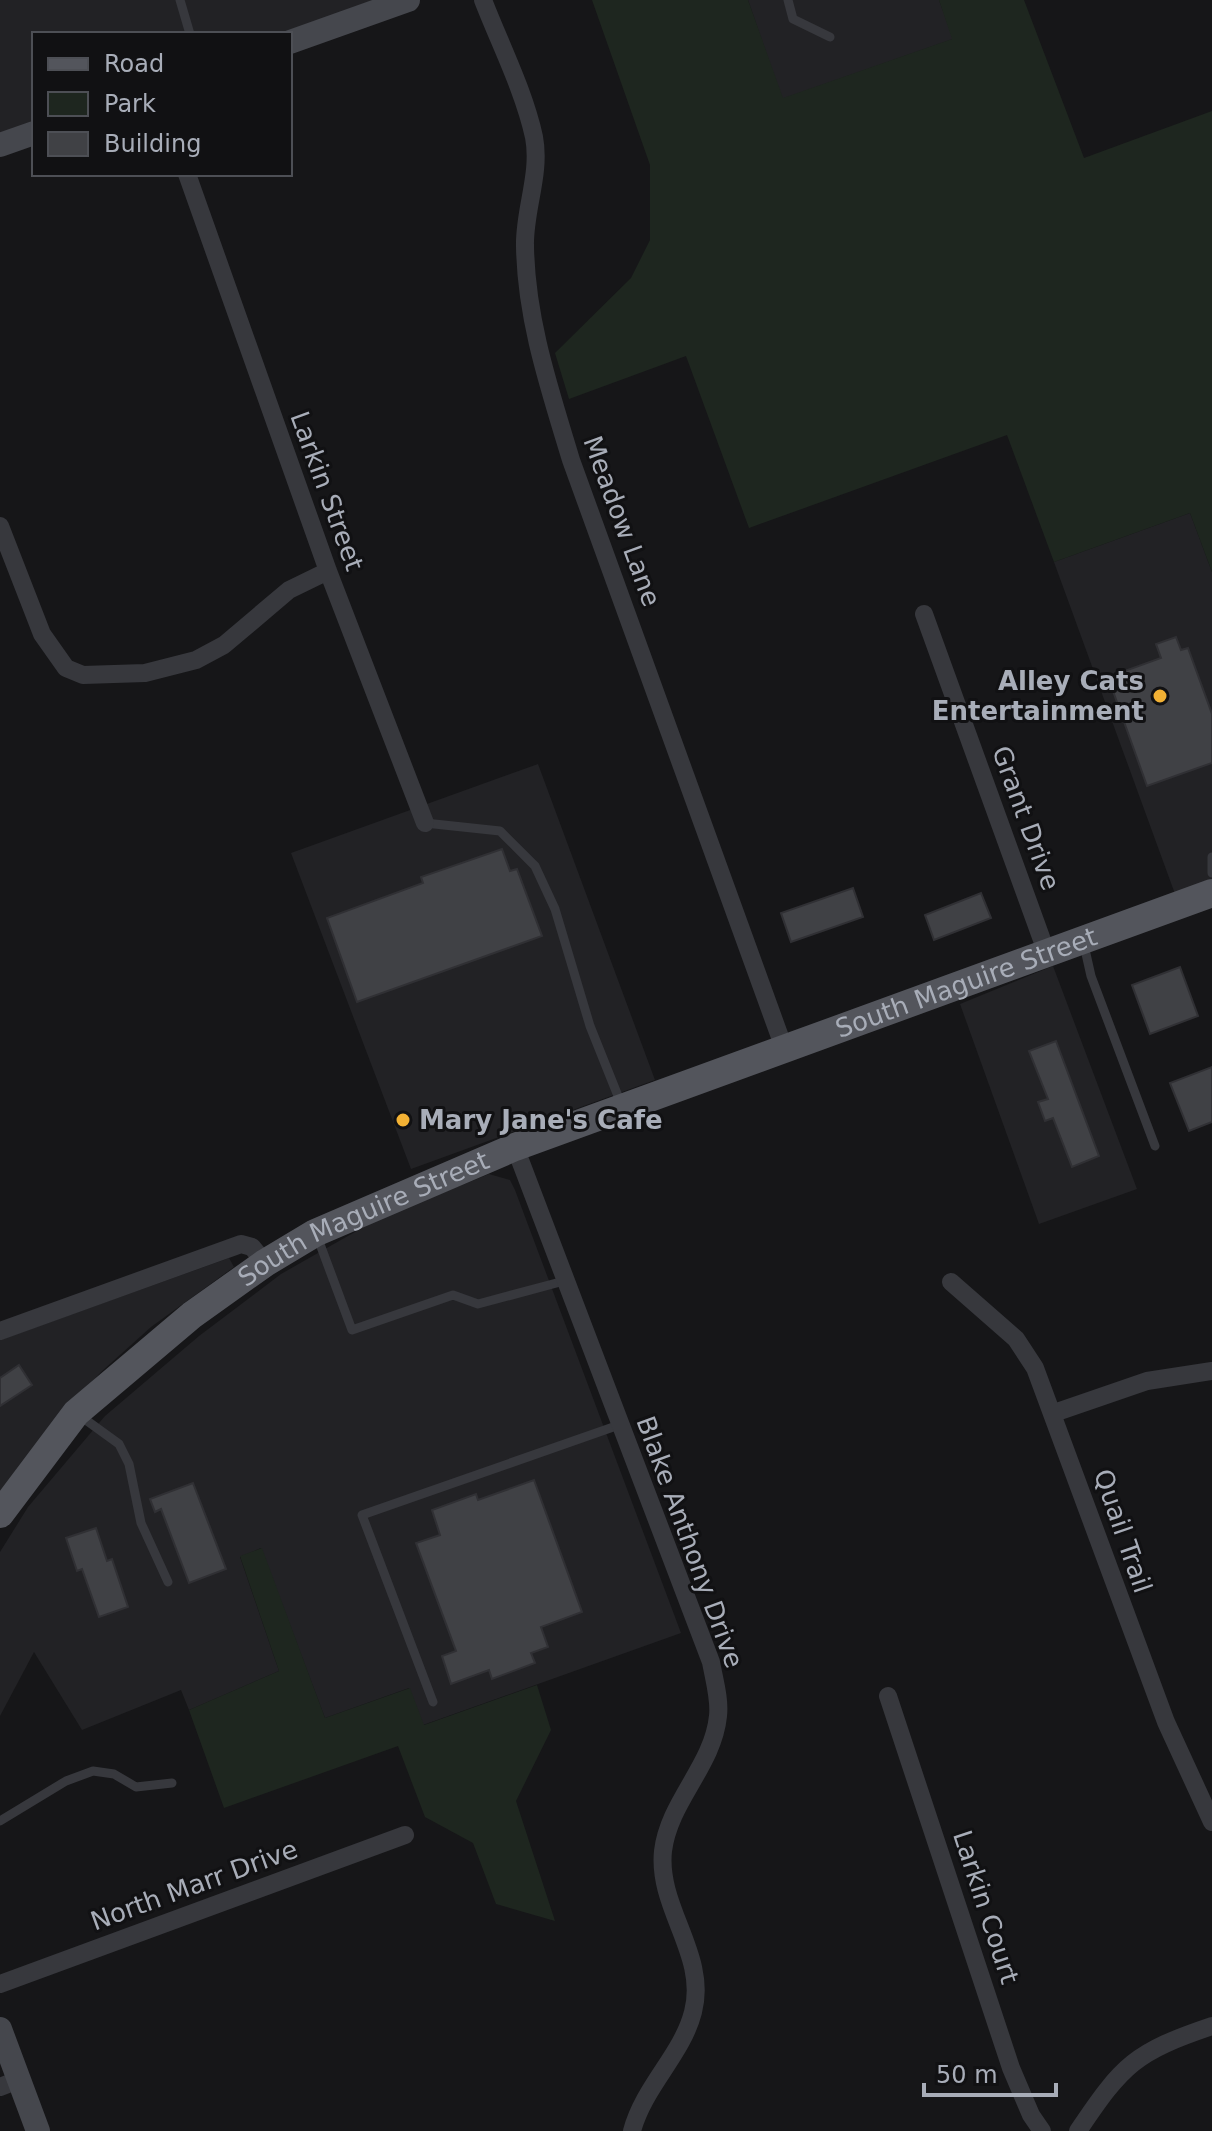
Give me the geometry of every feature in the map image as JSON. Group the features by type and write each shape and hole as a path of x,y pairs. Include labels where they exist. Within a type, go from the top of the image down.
{"main road":[{"path":"292,41 408,0"},
{"path":"0,145 32,134"},
{"name":"South Maguire Street","path":"0,1514 76,1413 192,1315 265,1263 315,1233 515,1147 1212,893"},
{"path":"0,2029 9,2083 38,2131"}],"street":[{"name":"Meadow Lane","path":"483,0 534,139 535,174 525,257 529,310 549,388 571,460 784,1048"},
{"name":"Larkin Street","path":"188,176 328,571 425,823"},
{"path":"0,526 42,634 66,668 83,675 145,673 196,660 224,645 289,590 328,571"},
{"name":"Grant Drive","path":"924,614 1046,951"},
{"name":"Blake Anthony Drive","path":"515,1147 711,1662 719,1717 704,1759 675,1806 663,1849 666,1890 694,1972 697,1992 693,2014 683,2036 645,2094 632,2131"},
{"path":"0,1331 241,1244 252,1247 265,1263"},
{"name":"Quail Trail","path":"951,1282 1016,1339 1035,1368 1156,1695 1212,1822"},
{"path":"1054,1413 1147,1381 1212,1371"},
{"name":"Larkin Court","path":"888,1696 1011,2068 1031,2115 1042,2131"},
{"name":"North Marr Drive","path":"0,1984 405,1835"},
{"path":"1078,2131 1110,2085 1133,2060 1178,2038 1212,2026"}],"lane":[{"path":"180,0 189,32"},
{"path":"788,0 793,19 830,37"},
{"path":"425,823 500,831 535,866 555,909 590,1026 623,1109"},
{"path":"1212,857 1212,873"},
{"path":"1082,938 1091,976 1155,1146"},
{"path":"315,1233 352,1330 453,1295 478,1304 564,1281"},
{"path":"76,1413 119,1444 129,1464 141,1523 168,1582"},
{"path":"433,1702 362,1515 619,1425"},
{"path":"0,1821 66,1781 93,1771 114,1774 136,1787 172,1783"}],"shaded area":[{"path":"0,0 408,0 292,33 32,32 32,134 0,145"},
{"path":"748,0 939,0 953,39 782,99"},
{"path":"1190,513 1212,572 1212,881 1175,894 1054,562"},
{"path":"538,764 655,1080 411,1169 291,853"},
{"path":"1053,966 1137,1189 1039,1224 960,1004"},
{"path":"489,1174 510,1180 515,1190 681,1633 423,1725 409,1688 325,1718 261,1548 240,1557 279,1671 189,1710 181,1690 82,1730 34,1652 0,1716 0,1552 28,1507 105,1416 199,1336 281,1274 376,1220"},
{"path":"229,1258 234,1267 151,1327 101,1372 56,1421 0,1499 0,1340"}],"green space":[{"path":"592,0 748,0 783,98 952,39 939,0 1024,0 1084,158 1212,111 1212,572 1190,513 1054,562 1007,435 749,528 686,356 569,399 555,353 631,278 650,240 650,165"},
{"path":"262,1548 325,1718 410,1688 424,1725 537,1685 551,1730 516,1801 555,1921 496,1904 473,1843 425,1817 398,1746 224,1808 189,1710 279,1671 240,1556"}],"building":[{"name":"Alley Cats Entertainment","path":"1176,637 1181,650 1188,648 1212,714 1212,763 1147,786 1108,677 1161,658 1156,644"},
{"path":"502,849 510,871 517,869 542,936 357,1002 327,918 423,883 421,877"},
{"path":"853,888 863,917 791,942 781,913"},
{"path":"981,893 991,918 934,940 925,915"},
{"path":"1180,967 1198,1016 1150,1034 1132,985"},
{"path":"1056,1041 1099,1156 1072,1167 1053,1118 1045,1121 1038,1102 1048,1099 1029,1051"},
{"path":"1212,1067 1212,1122 1189,1131 1170,1083"},
{"path":"19,1365 32,1385 0,1406 0,1378"},
{"path":"534,1480 582,1612 541,1627 548,1647 531,1653 535,1663 492,1679 489,1670 451,1684 442,1656 456,1651 416,1543 440,1535 432,1510 476,1494 478,1500"},
{"path":"193,1483 226,1569 189,1583 161,1509 155,1512 150,1499"},
{"path":"96,1528 107,1561 112,1559 128,1607 99,1617 82,1569 77,1571 66,1538"}],"place":[{"name":"Alley Cats Entertainment","path":"1160,696"},
{"name":"Mary Jane's Cafe","path":"403,1120"}]}
